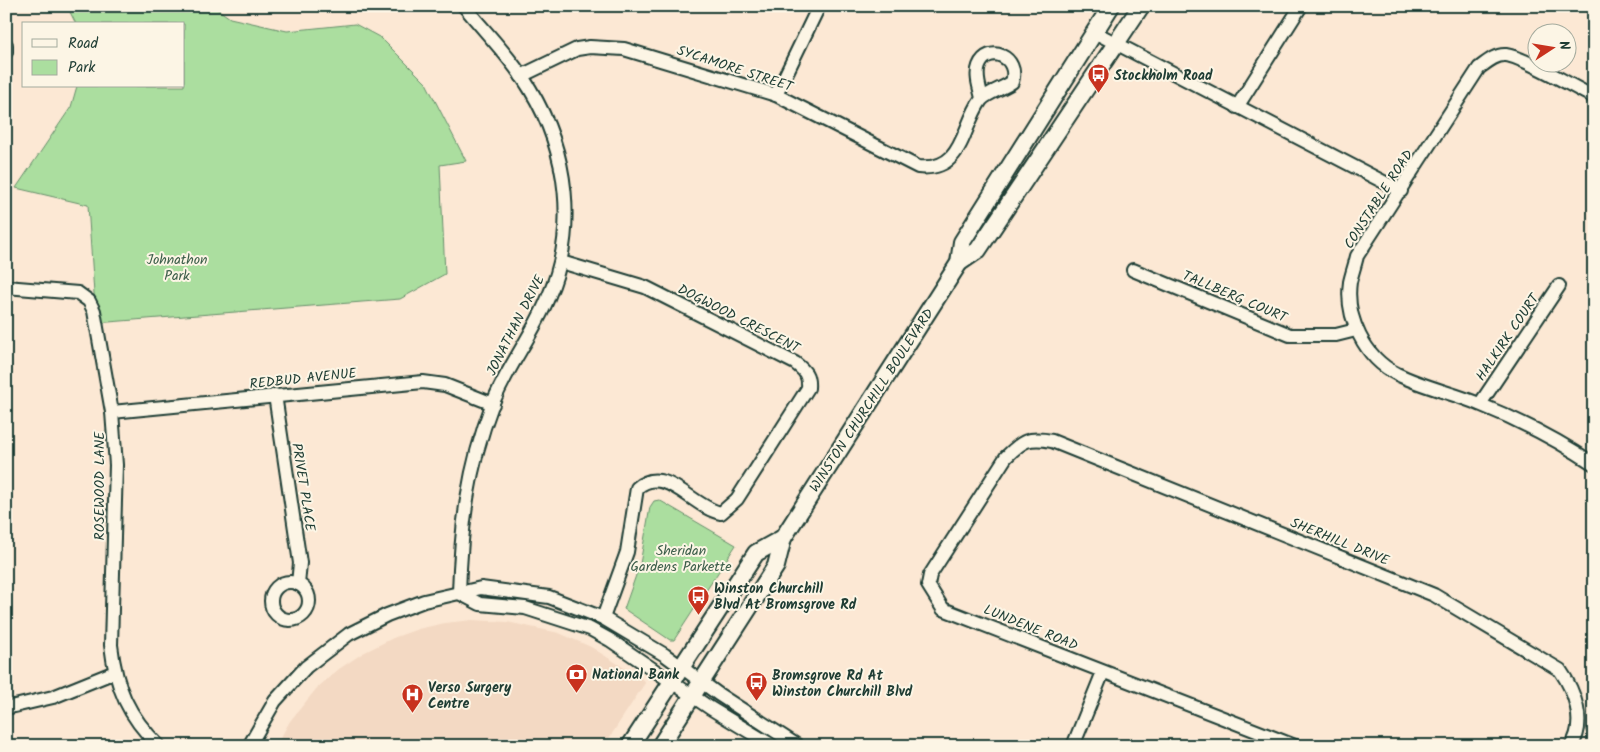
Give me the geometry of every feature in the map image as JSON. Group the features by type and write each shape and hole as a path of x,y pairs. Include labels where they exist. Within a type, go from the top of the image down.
{"main road":[{"name":"WINSTON CHURCHILL BOULEVARD","path":"959,263 962,242 1111,6"},
{"name":"WINSTON CHURCHILL BOULEVARD","path":"660,746 776,566 783,538 959,263 978,250 1141,6"},
{"name":"WINSTON CHURCHILL BOULEVARD","path":"630,746 756,553 783,538"}],"street":[{"name":"JONATHAN DRIVE","path":"459,593 465,504 481,438 493,404 548,299 561,262 566,224 564,182 554,140 547,121 522,76 464,6"},
{"path":"776,94 819,6"},
{"path":"1237,107 1301,6"},
{"path":"1094,32 1401,191"},
{"path":"6,44 6,52"},
{"name":"SYCAMORE STREET","path":"522,76 577,50 607,47 624,48 776,94 918,167 932,168 943,165 954,156 982,98"},
{"name":"CONSTABLE ROAD","path":"1594,97 1522,60 1506,55 1492,58 1479,68 1358,256 1350,282 1350,305 1356,330 1368,349 1396,374 1480,404 1535,430 1594,464"},
{"name":"DOGWOOD CRESCENT","path":"561,262 645,287 795,363 806,371 809,379 808,388 737,499 721,513 713,512 672,485 658,479 645,482 638,488 627,552 603,618"},
{"name":"TALLBERG COURT","path":"1134,270 1290,335 1336,335 1356,330"},
{"name":"HALKIRK COURT","path":"1480,404 1559,286"},
{"name":"ROSEWOOD LANE","path":"6,287 78,293 89,301 94,311 112,412 116,465 111,645 115,672 125,702 141,729 159,746"},
{"name":"REDBUD AVENUE","path":"112,412 423,382 445,385 493,404"},
{"name":"PRIVET PLACE","path":"275,395 300,563 298,584"},
{"name":"SHERHILL DRIVE","path":"1021,441 1037,438 1052,442 1434,596 1560,670 1571,686 1577,705 1577,725 1571,746"},
{"name":"LUNDENE ROAD","path":"1021,441 1001,464 930,575 928,585 943,609 1295,746"},
{"path":"250,746 281,694 306,667 349,634 387,615 424,602 481,588 517,591 563,601 603,618 773,746"},
{"path":"459,593 480,604 525,608 590,629 676,674"},
{"path":"6,708 53,697 115,672"},
{"path":"1073,746 1103,672"},
{"path":"697,689 798,746"}],"shaded area":[{"path":"472,620 507,622 559,633 591,647 645,681 645,683 604,746 276,746 290,721 317,688 339,669 363,653 393,638 418,629"}],"green space":[{"name":"Johnathon Park","path":"67,6 213,6 230,18 287,31 355,24 381,38 426,83 466,161 440,165 445,274 400,299 96,323 88,205 16,188 71,107 76,88 185,88 185,22 75,22"},
{"name":"Sheridan Gardens Parkette","path":"659,500 736,545 674,640 670,640 624,609 640,564 650,507 654,501"}],"place":[{"name":"Stockholm Road","path":"1098,94"},
{"name":"Winston Churchill Blvd At Bromsgrove Rd","path":"698,615"},
{"name":"National Bank","path":"576,693"},
{"name":"Bromsgrove Rd At Winston Churchill Blvd","path":"756,702"},
{"name":"Verso Surgery Centre","path":"412,714"}]}
